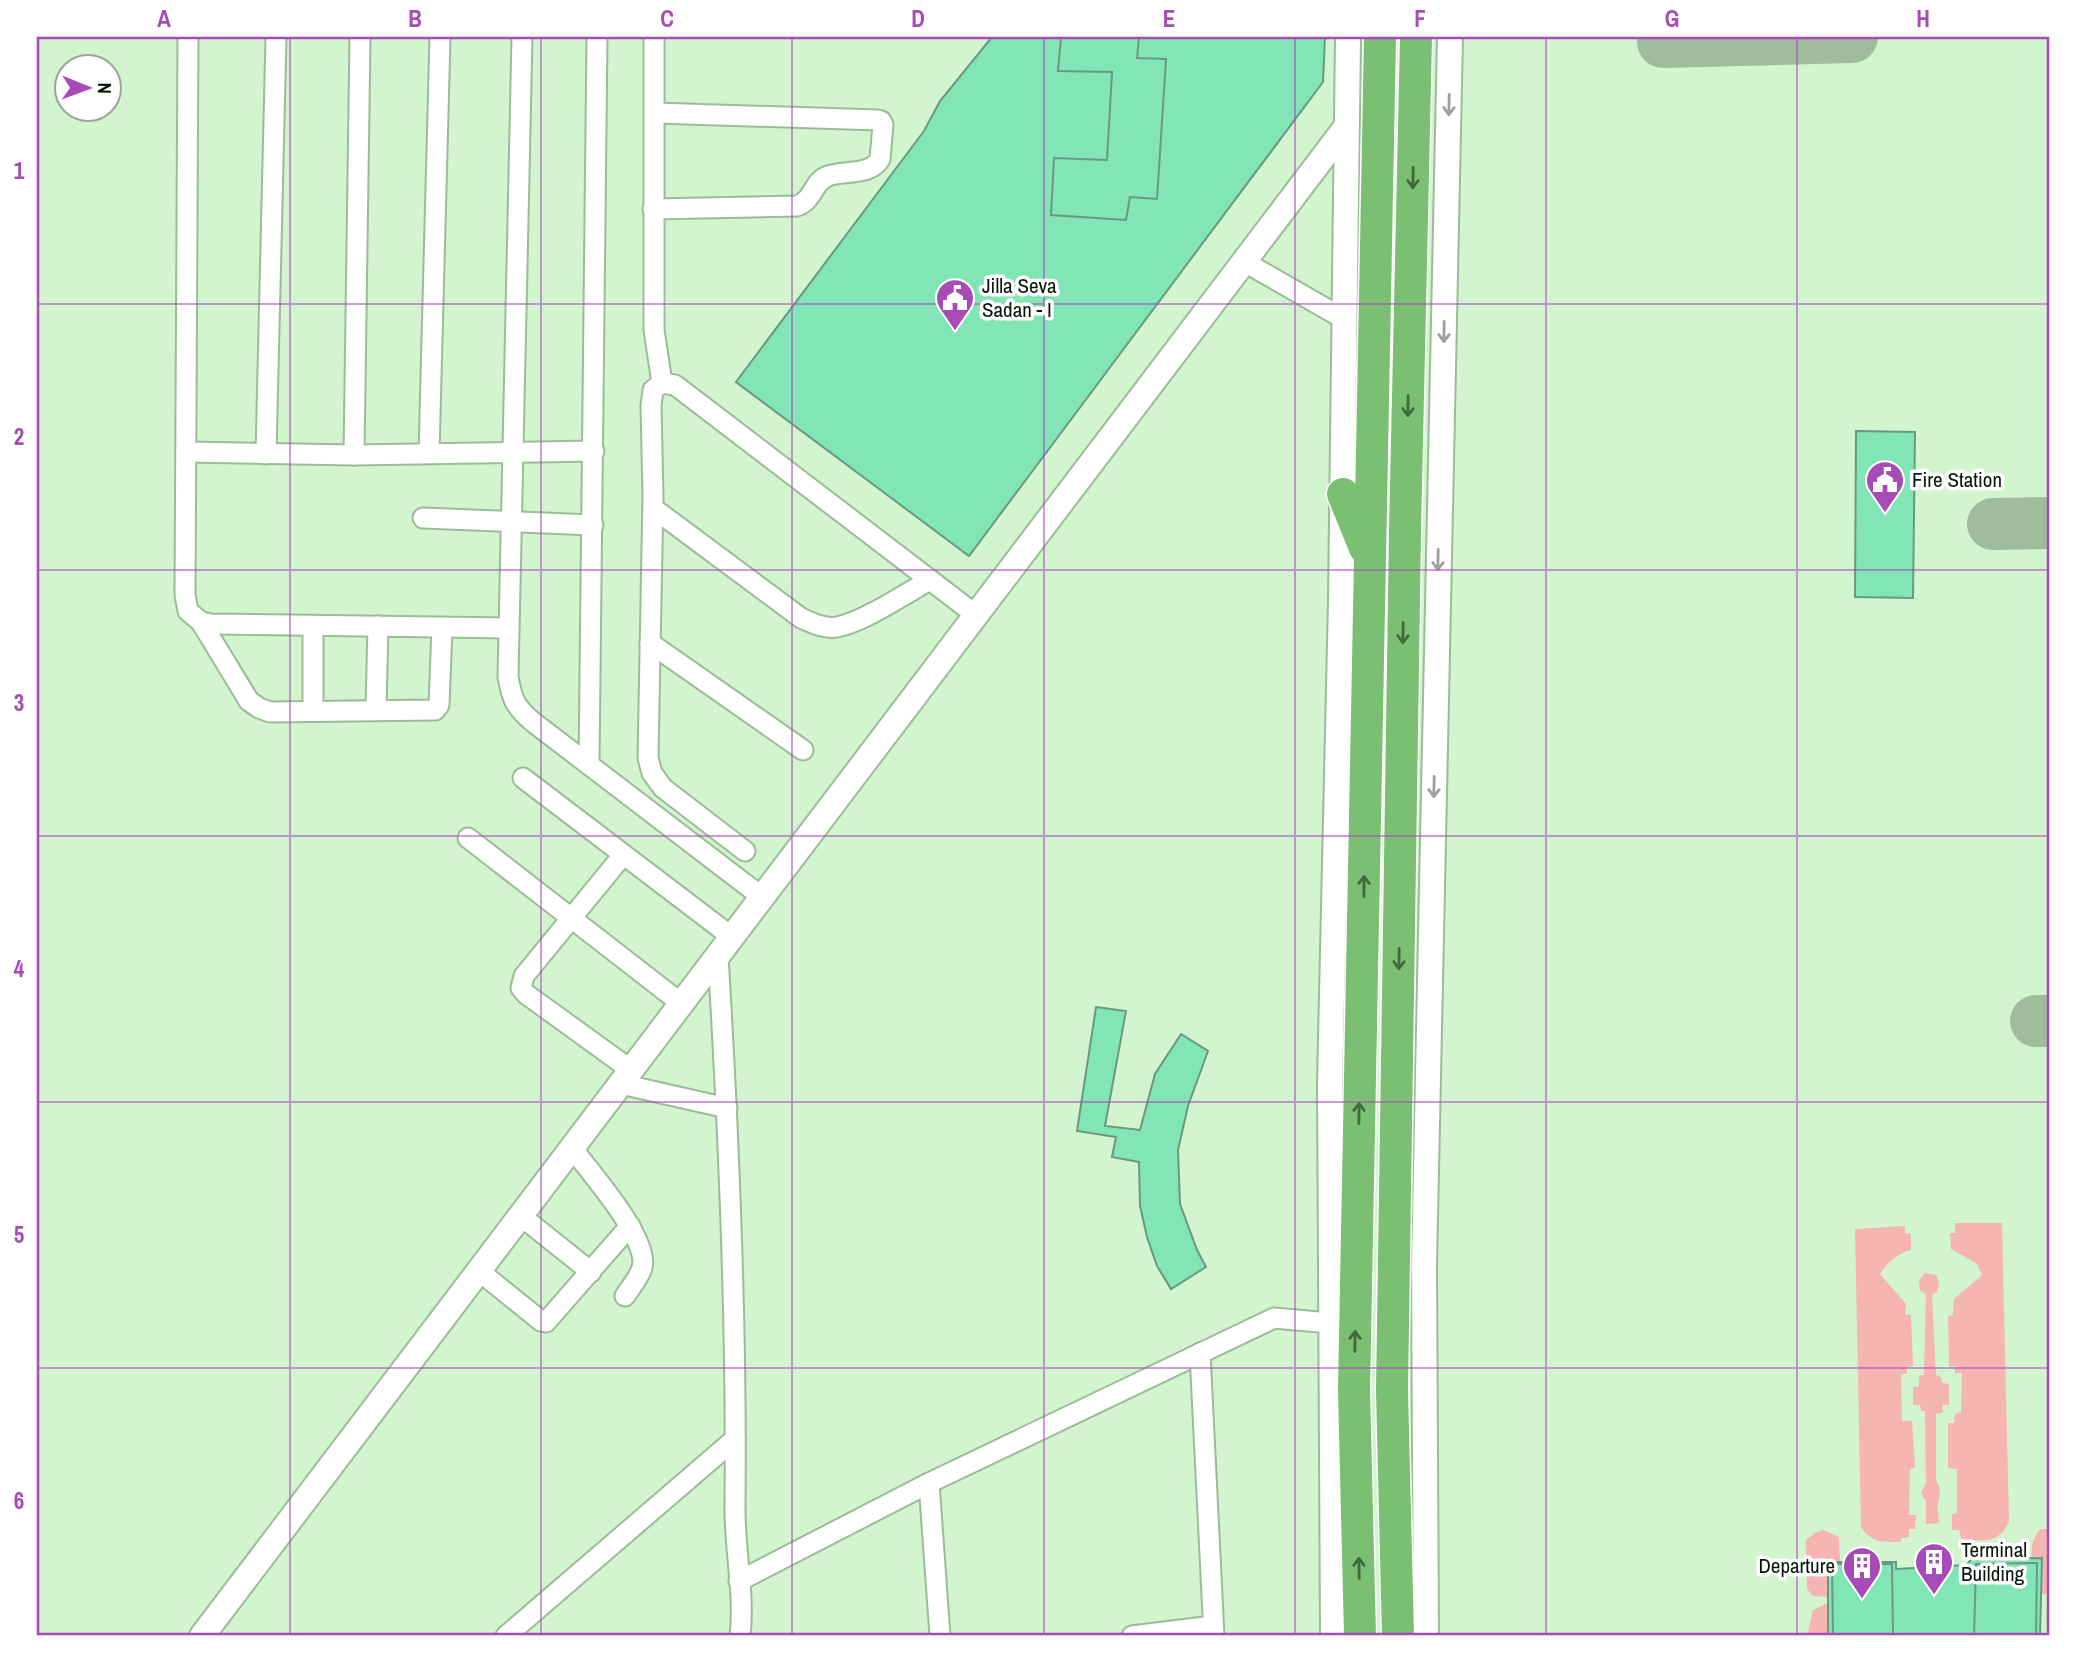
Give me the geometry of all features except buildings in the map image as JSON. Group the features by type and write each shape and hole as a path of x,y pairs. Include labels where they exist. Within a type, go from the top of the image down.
{"highway":[{"path":"1360,1636 1354,1390 1380,37"},
{"path":"1398,1636 1392,1391 1416,37"},
{"path":"1343,494 1370,559"}],"street":[{"path":"188,37 185,595 188,611 201,622 249,701 270,712 438,708 442,628"},
{"path":"266,454 276,37"},
{"path":"354,455 359,37"},
{"path":"429,453 440,37"},
{"path":"522,37 508,677 517,709 762,897"},
{"path":"589,765 597,37"},
{"path":"654,37 654,330 662,383"},
{"path":"1333,1636 1330,1083 1343,494 1348,37"},
{"path":"1426,1636 1424,1251 1450,37"},
{"path":"653,209 804,204 828,176 871,168 877,164 880,159 883,125 878,120 655,113"},
{"path":"202,1636 1346,127"},
{"path":"1243,261 1344,318"},
{"path":"745,851 663,788 652,773 648,758 653,508 650,406 653,390 662,383 675,385 975,615"},
{"path":"186,452 354,455 594,450"},
{"path":"653,508 801,618 817,626 836,627 855,621 930,580"},
{"path":"423,518 593,524"},
{"path":"201,622 509,628"},
{"path":"313,626 313,710"},
{"path":"376,709 378,626"},
{"path":"650,643 803,750"},
{"path":"523,778 623,855 725,946 727,1108 734,1266 734,1538 742,1618 740,1636"},
{"path":"468,838 682,1004"},
{"path":"623,855 524,976 521,988 626,1077 727,1108"},
{"path":"572,1148 630,1226 641,1248 642,1269 625,1296"},
{"path":"521,1216 591,1272"},
{"path":"479,1271 543,1322 548,1321 630,1226"},
{"path":"739,1581 929,1483 1274,1318 1331,1323"},
{"path":"1132,1636 1213,1631 1200,1353"},
{"path":"506,1636 736,1439"},
{"path":"929,1483 940,1636"}],"shaded area":[{"path":"1955,1223 2002,1223 2009,1522 2000,1535 1990,1540 1962,1540 1959,1530 1952,1530 1952,1514 1957,1513 1957,1469 1948,1468 1948,1423 1954,1423 1955,1414 1961,1412 1962,1373 1955,1373 1955,1366 1949,1367 1948,1316 1953,1315 1954,1299 1982,1275 1977,1264 1951,1249 1950,1233 1955,1233"},
{"path":"1905,1226 1905,1233 1911,1234 1911,1250 1893,1259 1880,1274 1906,1304 1905,1314 1911,1315 1913,1366 1907,1367 1907,1373 1901,1375 1902,1421 1912,1421 1915,1468 1910,1469 1909,1515 1916,1515 1915,1529 1909,1529 1909,1537 1902,1538 1901,1542 1889,1542 1873,1539 1861,1527 1855,1229"},
{"path":"1924,1273 1936,1275 1939,1283 1937,1292 1932,1295 1936,1375 1941,1377 1942,1383 1949,1384 1949,1405 1942,1405 1943,1412 1936,1414 1939,1523 1926,1524 1926,1501 1921,1493 1926,1483 1925,1411 1921,1411 1920,1405 1913,1405 1913,1387 1919,1386 1919,1376 1924,1375 1926,1294 1920,1290 1919,1281"},
{"path":"2040,1529 2050,1529 2049,1594 2041,1594 2032,1560 2032,1544"},
{"path":"1823,1530 1839,1537 1840,1562 1828,1562 1828,1597 1813,1596 1807,1589 1806,1540"},
{"path":"1828,1603 1828,1636 1807,1636 1813,1610"}],"taxiway":[{"path":"1663,42 1852,37"},
{"path":"1993,524 2050,523"},
{"path":"2036,1021 2050,1021"}],"place":[{"name":"Jilla Seva Sadan - I","path":"955,332"},
{"name":"Fire Station","path":"1885,514"},
{"name":"Terminal Building","path":"1934,1596"},
{"name":"Departure","path":"1862,1600"}]}
